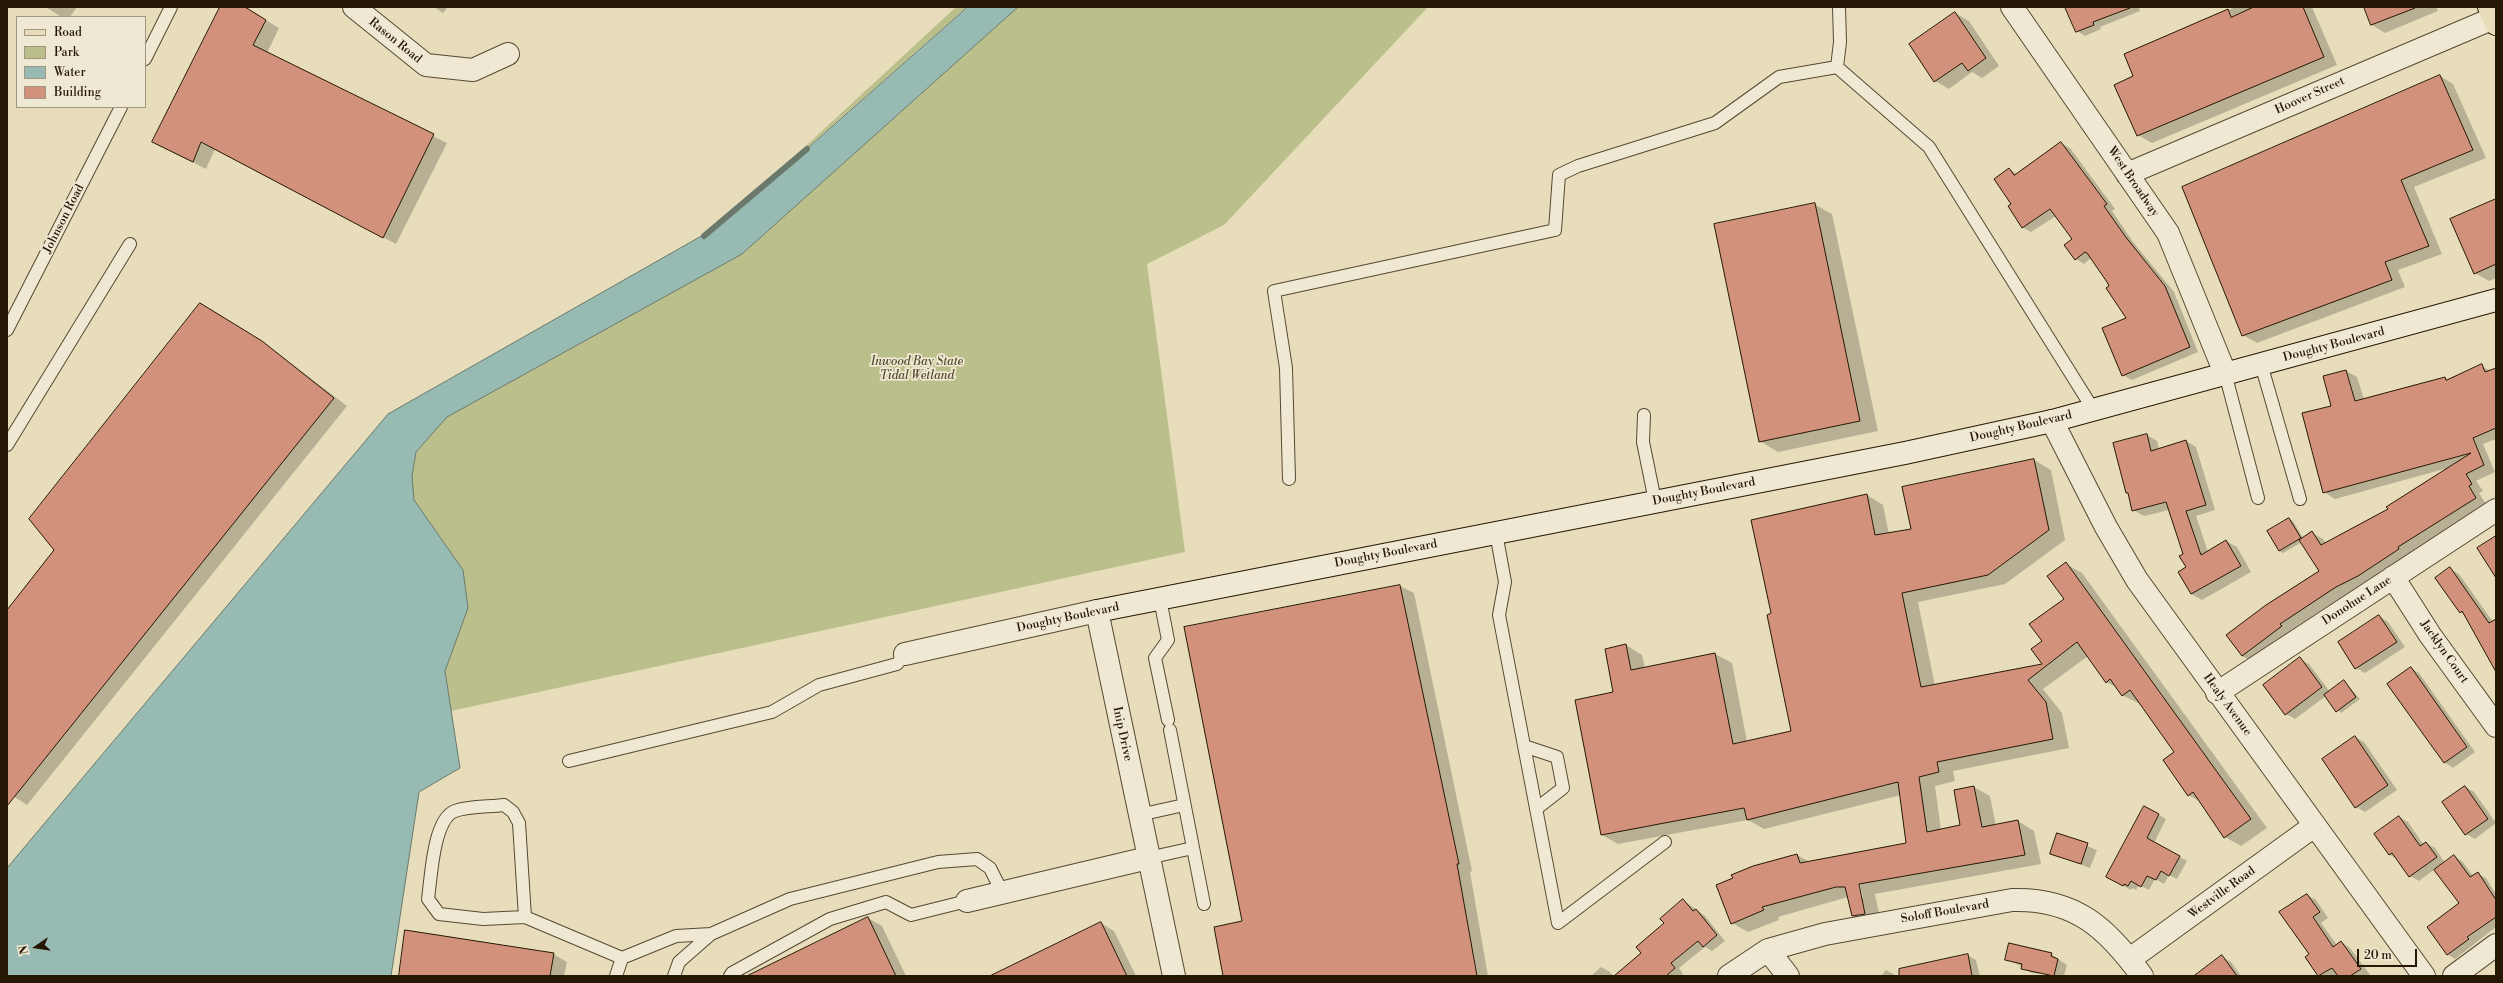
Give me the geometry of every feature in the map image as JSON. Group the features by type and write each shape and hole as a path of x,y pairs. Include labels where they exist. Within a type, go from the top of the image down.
{"street":[{"name":"Rason Road","path":"354,7 426,65 473,70 508,54"},
{"name":"West Broadway","path":"2012,7 2168,233 2225,373"},
{"name":"Hoover Street","path":"2127,174 2493,16"},
{"name":"Doughty Boulevard","path":"905,654 1160,598 1905,452 2052,421 2496,300"},
{"name":"Healy Avenue","path":"2052,421 2106,527 2137,580 2217,693 2424,976"},
{"name":"Donohue Lane","path":"2217,693 2496,510"},
{"name":"Jacklyn Court","path":"2394,577 2430,635 2496,726"},
{"name":"Inip Drive","path":"1097,611 1174,976"},
{"name":"Westville Road","path":"2136,967 2314,826"},
{"path":"967,901 1148,858"},
{"name":"Soloff Boulevard","path":"1729,976 1768,950 1826,934 2012,900 2030,899 2062,905 2087,917 2102,928 2136,967"},
{"path":"2454,976 2496,945"},
{"path":"1768,950 1788,976"}],"lane":[{"path":"146,57 171,7"},
{"path":"1837,67 1840,42 1839,7"},
{"path":"1289,479 1286,368 1274,291 1555,230 1559,175 1578,166 1716,123 1779,76 1837,67 1929,147 2093,409"},
{"name":"Johnson Road","path":"7,330 120,108"},
{"path":"7,446 130,244"},
{"path":"2261,364 2300,499"},
{"path":"2225,373 2258,498"},
{"path":"1644,415 1643,442 1655,501"},
{"path":"1496,532 1505,582 1499,615 1558,923 1665,842"},
{"path":"1160,598 1168,640 1155,658 1204,904"},
{"path":"569,761 772,712 819,685 897,664 905,654"},
{"path":"1524,746 1557,757 1563,788 1536,809"},
{"path":"525,917 518,823 514,812 504,805 454,811 441,824 433,860 428,899 439,914 483,919 525,917 622,958 676,936 711,934"},
{"path":"1139,814 1184,805"},
{"path":"1148,858 1193,848"},
{"path":"674,976 679,962 711,934 790,899 938,862 977,859 990,868 1002,892"},
{"path":"730,976 732,973 837,917 886,902 911,915 967,901"},
{"path":"616,976 622,958"}],"green space":[{"path":"956,7 967,7 755,193"},
{"name":"Inwood Bay State Tidal Wetland","path":"1018,7 1428,7 1224,225 1147,264 1185,552 451,711 445,671 468,608 463,570 414,500 412,476 416,452 446,417 504,385 503,381 576,345 742,254"}],"water":[{"path":"968,7 1018,7 742,254 447,417 416,452 412,476 414,500 463,570 468,608 445,671 460,768 419,792 391,976 7,976 7,868 388,414 719,226"}],"building":[{"path":"220,7 245,7 266,20 253,45 434,134 383,238 201,142 193,162 152,142"},
{"path":"2065,7 2130,8 2093,22 2094,25 2076,32"},
{"path":"2254,7 2303,7 2324,57 2137,136 2114,85 2133,76 2124,54 2228,9 2231,17"},
{"path":"2364,7 2415,7 2415,8 2371,25"},
{"path":"1955,12 1986,58 1968,71 1962,63 1934,82 1909,44"},
{"path":"2440,75 2473,150 2401,180 2429,246 2385,262 2392,280 2242,336 2182,187"},
{"path":"2061,142 2107,204 2104,206 2125,236 2165,286 2190,347 2122,376 2102,328 2126,318 2106,288 2109,286 2107,282 2087,253 2085,252 2075,260 2064,245 2072,239 2050,209 2022,228 2008,206 2011,204 1994,179 2009,168 2014,175"},
{"path":"2496,199 2496,264 2474,274 2450,219"},
{"path":"1815,203 1860,421 1759,442 1714,224"},
{"path":"200,303 262,341 334,398 7,806 7,610 54,550 29,519"},
{"path":"2482,364 2485,372 2496,368 2496,428 2473,438 2484,465 2466,474 2472,484 2469,486 2476,498 2398,547 2399,549 2358,576 2336,587 2280,624 2282,626 2242,656 2226,635 2266,605 2319,571 2299,540 2312,531 2321,545 2388,509 2386,507 2471,453 2323,493 2302,413 2331,406 2323,376 2346,370 2355,401 2445,377 2446,380"},
{"path":"2147,434 2151,451 2186,440 2206,505 2186,511 2201,555 2226,540 2241,566 2191,594 2178,572 2186,567 2179,556 2183,554 2166,502 2132,511 2128,493 2126,493 2113,443"},
{"path":"2034,459 2049,530 1988,575 1902,593 1921,687 2042,664 2031,649 2042,641 2029,624 2064,599 2047,576 2066,562 2251,819 2224,838 2193,792 2188,796 2163,760 2174,752 2130,690 2122,696 2110,679 2106,683 2077,642 2028,680 2046,702 2053,739 1937,762 1939,772 1919,777 1927,832 1960,825 1954,790 1974,786 1982,827 2018,820 2025,855 1859,884 1865,914 1852,916 1845,887 1836,887 1762,907 1764,910 1731,924 1716,885 1733,878 1731,875 1753,866 1797,854 1800,863 1906,843 1898,782 1747,820 1744,808 1601,835 1575,700 1613,692 1605,649 1626,644 1631,670 1715,653 1733,744 1791,731 1767,615 1771,613 1751,520 1867,494 1875,535 1911,529 1902,487"},
{"path":"2289,518 2301,538 2279,551 2267,531"},
{"path":"2496,536 2496,578 2477,548"},
{"path":"2450,567 2489,623 2496,619 2496,672 2462,611 2460,613 2435,578"},
{"path":"1400,585 1459,864 1457,864 1477,976 1223,976 1214,927 1242,921 1184,627"},
{"path":"2379,615 2397,642 2355,669 2338,642"},
{"path":"2300,657 2322,687 2285,715 2263,685"},
{"path":"2411,667 2467,747 2444,763 2387,684"},
{"path":"2344,680 2356,697 2336,712 2324,695"},
{"path":"2355,736 2388,785 2355,808 2322,759"},
{"path":"2465,786 2488,819 2465,835 2442,802"},
{"path":"2144,806 2159,814 2147,838 2180,856 2169,876 2161,871 2156,880 2147,876 2141,887 2131,881 2128,886 2124,884 2123,886 2106,877"},
{"path":"2399,816 2420,846 2426,842 2437,857 2409,877 2392,853 2389,855 2374,834"},
{"path":"2057,833 2088,843 2081,864 2050,854"},
{"path":"2454,855 2470,877 2478,872 2496,900 2496,917 2467,937 2469,939 2447,955 2427,927 2459,903 2434,870"},
{"path":"2307,894 2320,912 2313,917 2333,947 2341,941 2361,969 2350,976 2338,976 2332,968 2318,976 2305,957 2309,954 2279,912"},
{"path":"1683,899 1693,911 1696,909 1717,935 1703,947 1698,941 1671,963 1675,968 1666,976 1614,976 1641,953 1636,947 1664,923 1660,919"},
{"path":"868,917 896,976 747,976"},
{"path":"1101,922 1127,976 990,976"},
{"path":"405,930 554,953 550,976 399,976"},
{"path":"2009,943 2052,953 2051,956 2058,959 2054,976 2021,969 2022,964 2005,960"},
{"path":"1968,954 1972,976 1899,976 1899,969"},
{"path":"2222,955 2237,976 2194,976"}],"waterway":[{"path":"704,236 807,149"}]}
